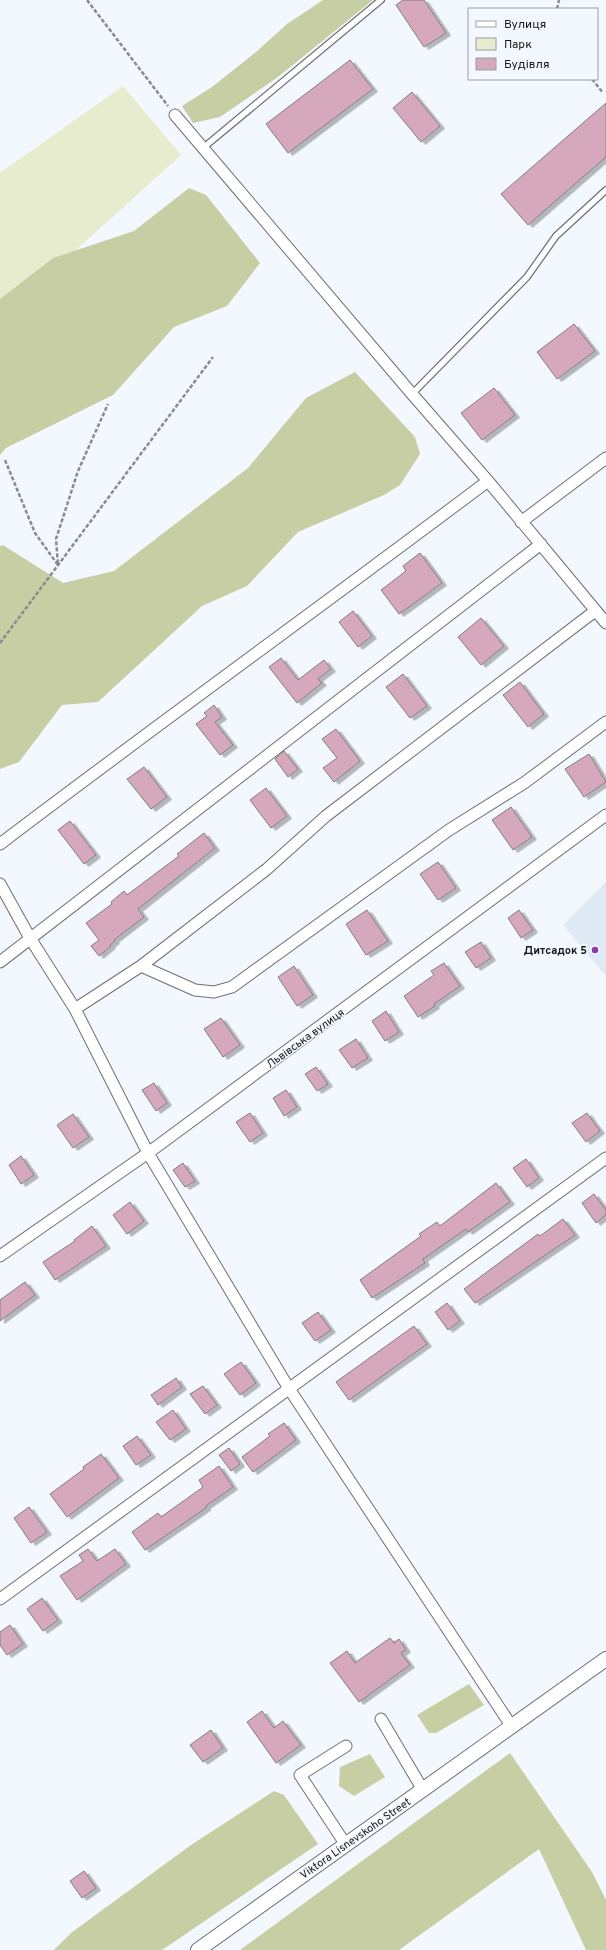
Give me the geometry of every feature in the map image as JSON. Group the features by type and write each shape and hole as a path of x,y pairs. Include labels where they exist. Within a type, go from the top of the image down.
{"street":[{"path":"175,115 412,394 488,481 606,623"},
{"path":"521,522 606,458"},
{"path":"0,844 141,737 333,598 488,481"},
{"path":"0,962 540,544"},
{"path":"75,1009 141,966 267,869 326,816 596,611"},
{"path":"141,966 195,990 214,992 232,986 449,830 524,783 606,722"},
{"name":"Львівська вулиця","path":"0,1256 148,1153 606,815"},
{"path":"0,884 30,938 75,1009 148,1153 288,1388 512,1727"},
{"path":"0,1599 606,1158"},
{"name":"Viktora Lisnevskoho Street","path":"198,1950 606,1659"},
{"path":"381,1719 424,1790"},
{"path":"346,1746 300,1775 346,1845"}],"lane":[{"path":"203,148 381,0"},
{"path":"412,394 527,277 556,236 606,190"}],"path":[{"path":"87,0 175,115"},
{"path":"593,80 603,94"},
{"path":"0,643 213,357"},
{"path":"58,565 56,539 78,471 108,404"},
{"path":"5,460 35,533 58,565"}],"shaded area":[{"name":"Дитсадок 5","path":"606,882 606,976 563,925"}],"green space":[{"path":"323,0 373,0 278,77 220,117 193,123 182,106 212,87 256,52 287,24"},
{"path":"123,86 181,155 0,319 0,173"},
{"path":"189,188 206,195 260,263 227,306 174,327 113,395 6,448 0,455 0,299 53,258 134,231"},
{"path":"355,372 415,437 420,454 400,485 384,495 298,532 247,586 202,606 98,702 62,705 19,762 0,769 0,546 3,545 63,583 114,571 248,468 306,398"},
{"path":"469,1684 484,1705 436,1733 429,1733 417,1715"},
{"path":"510,1753 592,1872 606,1900 606,1950 586,1950 539,1849 399,1950 240,1950"},
{"path":"370,1754 385,1777 354,1796 339,1786 340,1767"},
{"path":"274,1791 284,1795 318,1844 162,1950 54,1950 71,1933 191,1845"}],"building":[{"path":"403,0 424,0 446,33 424,47 396,5"},
{"path":"350,60 373,89 288,153 266,124"},
{"path":"412,92 440,126 421,142 393,108"},
{"path":"606,103 606,157 528,225 501,194"},
{"path":"574,324 595,351 557,379 537,352"},
{"path":"494,388 515,415 482,440 461,413"},
{"path":"420,553 442,583 399,614 381,590 406,571 403,566"},
{"path":"353,611 372,636 358,647 339,622"},
{"path":"481,618 504,646 481,665 458,637"},
{"path":"281,658 298,680 324,660 331,669 318,679 322,683 297,703 269,667"},
{"path":"403,674 427,706 410,718 386,687"},
{"path":"520,682 544,714 528,727 503,695"},
{"path":"214,705 222,717 215,722 233,745 220,755 196,724 207,716 204,713"},
{"path":"336,729 360,761 334,782 323,768 337,758 322,739"},
{"path":"284,751 298,769 288,777 275,759"},
{"path":"589,754 606,782 584,797 565,769"},
{"path":"144,767 167,797 151,809 127,779"},
{"path":"266,788 287,816 271,828 250,800"},
{"path":"511,807 532,837 513,850 492,820"},
{"path":"70,821 96,855 84,864 58,830"},
{"path":"204,833 215,848 138,909 144,917 114,940 115,941 110,945 111,946 99,956 91,946 99,940 86,923 112,904 111,902 124,891 127,895 179,856 177,854"},
{"path":"438,862 456,888 438,900 420,874"},
{"path":"367,910 388,941 366,955 346,924"},
{"path":"519,910 533,930 521,938 508,918"},
{"path":"481,942 491,958 476,968 465,952"},
{"path":"444,963 460,986 434,1004 435,1006 418,1017 404,996 434,975 431,971"},
{"path":"294,966 313,995 297,1006 278,977"},
{"path":"386,1011 399,1032 385,1041 372,1021"},
{"path":"221,1018 240,1045 223,1057 204,1029"},
{"path":"356,1039 368,1058 352,1068 339,1050"},
{"path":"316,1067 328,1084 317,1091 305,1074"},
{"path":"154,1083 167,1103 156,1111 142,1090"},
{"path":"286,1090 297,1107 284,1116 273,1098"},
{"path":"250,1113 263,1133 250,1142 236,1122"},
{"path":"587,1113 600,1131 586,1142 572,1123"},
{"path":"73,1114 89,1137 73,1148 57,1125"},
{"path":"21,1156 34,1175 21,1184 9,1165"},
{"path":"526,1159 539,1178 527,1187 513,1168"},
{"path":"183,1163 195,1181 185,1187 173,1170"},
{"path":"496,1183 510,1202 468,1232 466,1229 423,1259 425,1263 372,1298 360,1280 421,1236 419,1234 437,1222 440,1226"},
{"path":"594,1194 606,1210 606,1215 596,1223 582,1203"},
{"path":"130,1202 144,1221 127,1234 113,1215"},
{"path":"563,1219 575,1235 475,1303 464,1289 538,1234 540,1236"},
{"path":"92,1226 106,1246 55,1280 43,1262 75,1241 74,1240"},
{"path":"25,1282 35,1295 0,1321 0,1300"},
{"path":"447,1303 460,1321 448,1330 435,1312"},
{"path":"318,1312 331,1330 315,1341 302,1323"},
{"path":"414,1326 427,1344 349,1400 336,1382"},
{"path":"241,1362 256,1383 240,1395 224,1374"},
{"path":"176,1378 182,1387 158,1405 151,1395"},
{"path":"203,1386 217,1405 205,1414 190,1394"},
{"path":"173,1410 186,1429 170,1440 156,1422"},
{"path":"284,1423 296,1440 253,1472 242,1457 270,1436 268,1434"},
{"path":"137,1436 151,1455 136,1465 123,1446"},
{"path":"229,1448 240,1464 231,1471 219,1455"},
{"path":"101,1454 119,1478 67,1517 50,1494 84,1469 83,1467"},
{"path":"219,1466 233,1487 206,1506 206,1508 145,1550 132,1532 158,1513 161,1517 203,1487 199,1480"},
{"path":"29,1507 47,1532 31,1543 14,1518"},
{"path":"88,1549 97,1561 115,1549 126,1564 77,1600 60,1576 83,1561 79,1555"},
{"path":"42,1598 58,1620 43,1631 27,1609"},
{"path":"10,1625 23,1644 7,1655 0,1645 0,1632"},
{"path":"390,1638 394,1643 399,1639 406,1650 401,1653 410,1665 359,1702 330,1663 347,1651 355,1663"},
{"path":"262,1711 274,1728 283,1721 301,1745 276,1763 247,1722"},
{"path":"211,1730 223,1748 203,1762 190,1745"},
{"path":"84,1871 96,1888 82,1898 70,1881"}],"place":[{"name":"Дитсадок 5","path":"595,950"}]}
